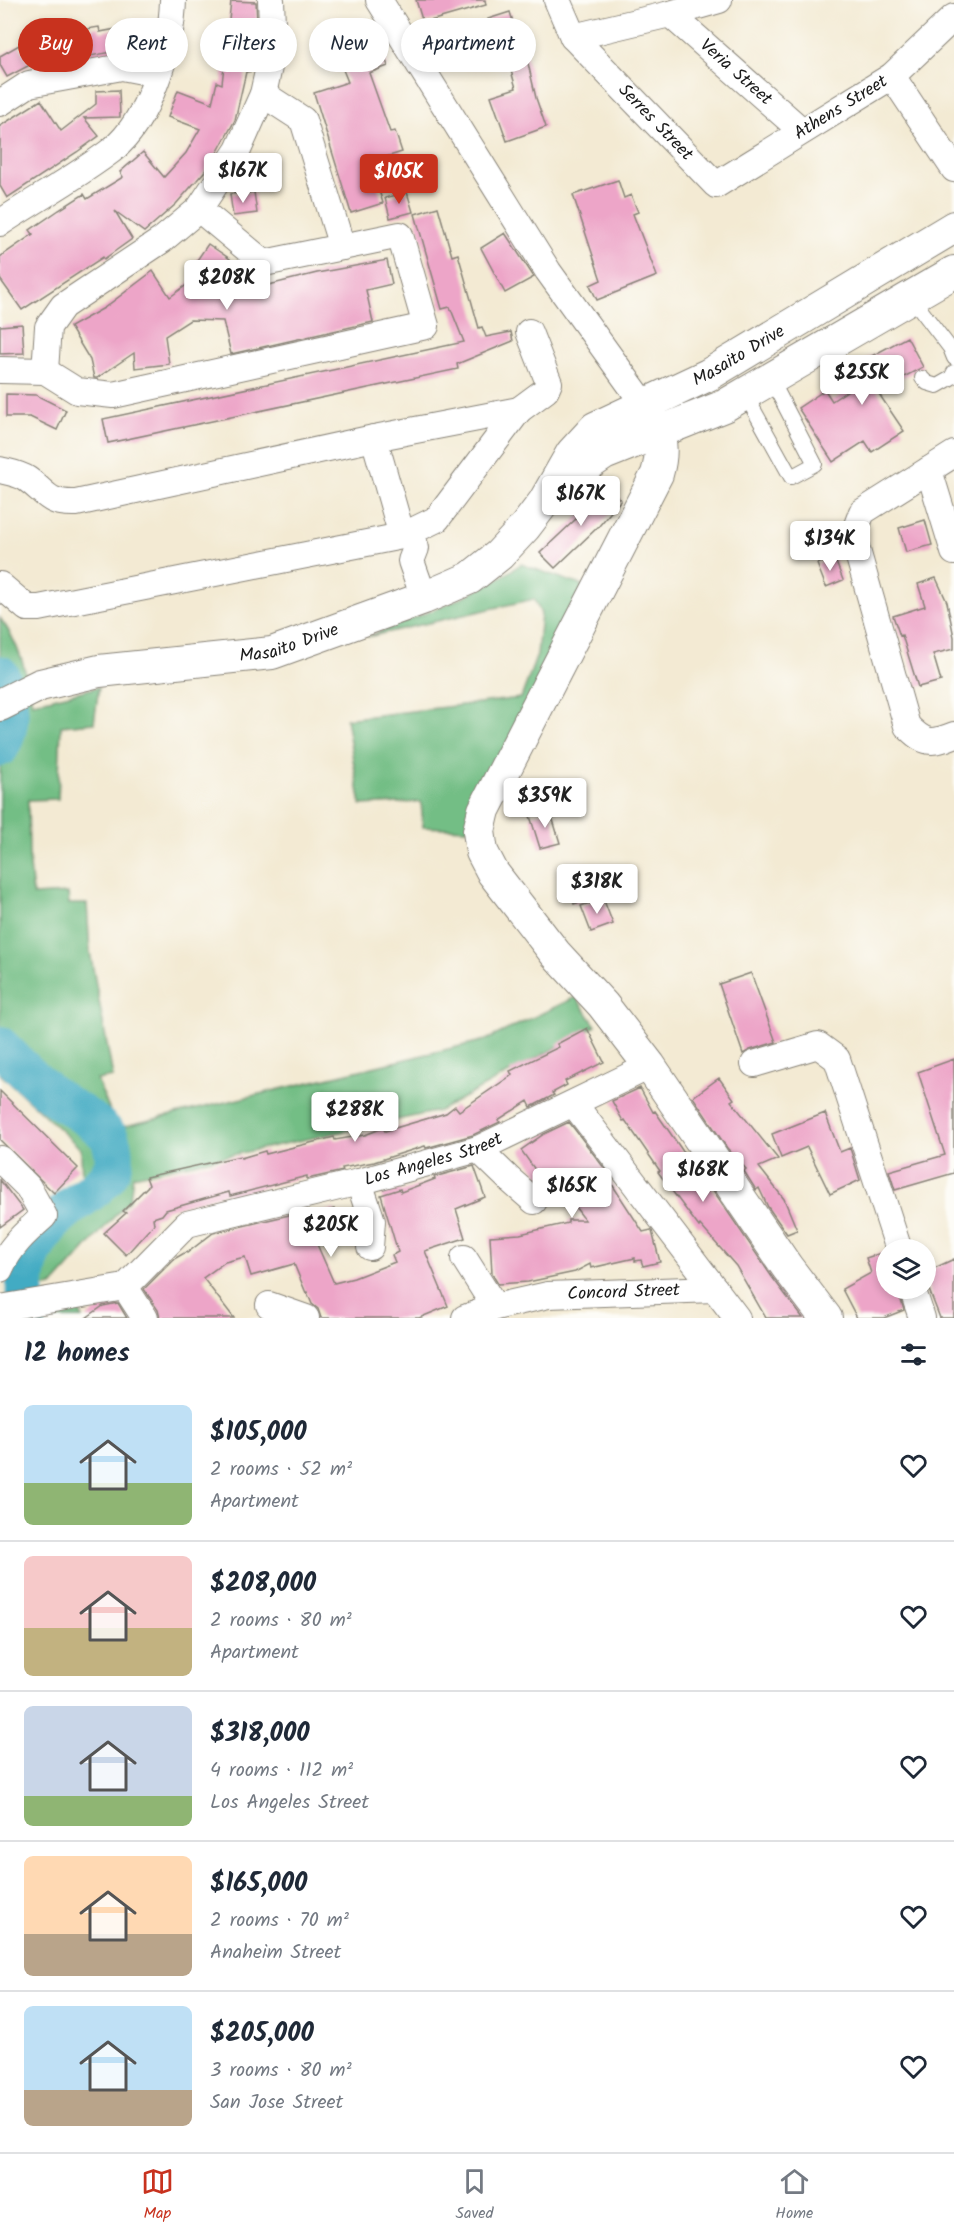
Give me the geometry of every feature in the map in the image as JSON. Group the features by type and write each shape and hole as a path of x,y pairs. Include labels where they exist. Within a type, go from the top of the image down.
{"street":[{"path":"0,223 114,149 143,113 158,74 172,25 173,0"},
{"path":"45,371 48,327 63,306 162,240 199,209 238,150 263,94 273,50 271,0"},
{"path":"379,0 548,271 644,404 659,432 662,446 657,474 484,810 479,831 482,852 493,873 555,953 603,1005 650,1066 787,1267 826,1318"},
{"name":"Serres Street","path":"557,0 573,37 716,185"},
{"path":"573,37 719,0"},
{"name":"Veria Street","path":"670,14 802,131"},
{"name":"Athens Street","path":"716,185 892,76 954,17"},
{"path":"0,103 29,84 122,67 158,74"},
{"path":"892,76 954,169"},
{"path":"263,94 303,120 342,248"},
{"path":"0,370 45,371 77,391 113,395 426,326 400,235 264,263 199,209"},
{"name":"Masaito Drive","path":"544,502 572,453 595,428 708,375 954,227"},
{"name":"Masaito Drive","path":"10,699 40,686 99,671 272,653 424,598 470,578 499,555 544,502 579,471 604,454 634,440 724,406 954,272"},
{"path":"0,585 27,608 39,608 403,535 437,519 519,410 546,390 549,383 529,332"},
{"path":"0,470 26,478 44,495 62,504 76,503 374,438 519,410"},
{"path":"374,438 403,535 416,548 411,561 424,598"},
{"path":"954,454 862,512 853,536 907,726 919,738 935,742 954,735"},
{"path":"929,470 954,552"},
{"path":"754,1064 818,1045 837,1059 895,1239"},
{"name":"Los Angeles Street","path":"125,1287 187,1224 359,1182 478,1149 650,1066"},
{"path":"574,1104 737,1318"},
{"path":"478,1149 534,1201"},
{"path":"0,1269 6,1254 16,1241 44,1216 28,1187 1,1162"},
{"path":"359,1182 372,1221 370,1247"},
{"path":"464,1258 495,1307"},
{"path":"4,1307 125,1287 145,1318"},
{"name":"Concord Street","path":"465,1318 495,1307 548,1295 715,1289"},
{"path":"916,1299 922,1318"},
{"path":"269,1305 306,1318"}],"lane":[{"path":"911,297 950,348 954,358"},
{"path":"922,378 927,383 937,386 951,378 954,372"},
{"path":"758,386 815,464 791,477 758,386"}],"green space":[{"path":"521,564 589,588 467,829 423,827 421,802 361,805 346,719 521,698 537,655 541,614 534,599 367,637 466,596"},
{"path":"0,618 21,659 32,703 99,687 94,723 61,726 58,799 28,800 29,855 33,895 68,893 69,904 87,904 90,952 113,1077 97,1080 117,1128 486,1040 576,997 596,1026 439,1111 133,1176 130,1199 52,1286 12,1294 13,1277 23,1244 82,1185 81,1149 0,1074"},
{"path":"78,1304 82,1318 14,1318"}],"building":[{"path":"416,0 485,0 486,5 440,18 421,18"},
{"path":"231,1 256,2 257,18 229,18"},
{"path":"510,12 512,18 491,18"},
{"path":"99,27 100,32 105,31 105,53 93,55 93,28"},
{"path":"18,46 18,71 7,77 0,65 0,56"},
{"path":"223,72 246,72 235,120 211,164 176,204 144,232 115,211 132,239 22,310 0,279 0,257 33,234 30,230 59,210 84,194 87,199 123,177 120,172 143,152 164,177 186,153 200,129 168,117 178,90 212,103 217,82 222,84"},
{"path":"344,72 372,72 369,73 390,132 395,131 402,152 370,162 383,203 351,213 314,93 348,82"},
{"path":"511,72 530,72 546,127 507,141 491,96 516,88"},
{"path":"119,90 120,117 84,118 99,136 7,198 0,186 0,126 41,100 61,131 96,104 96,91"},
{"path":"618,180 624,198 631,195 638,212 633,214 657,276 597,300 590,285 601,280 573,195"},
{"path":"254,192 257,213 233,216 230,194"},
{"path":"407,192 413,212 390,218 385,198"},
{"path":"438,207 452,256 458,254 479,328 482,327 486,337 511,332 513,341 457,364 458,369 108,443 103,419 464,342 450,307 442,309 415,214"},
{"path":"505,233 534,277 505,293 481,248"},
{"path":"208,244 230,259 227,263 261,287 317,273 387,260 392,284 366,290 373,322 231,354 223,321 190,320 165,336 169,364 135,368 134,353 94,378 90,360 70,327 104,308 153,271 170,297 203,273 193,266"},
{"path":"22,324 24,353 0,354 0,326"},
{"path":"907,337 923,367 877,391 904,431 872,452 865,441 833,462 798,408 825,390 832,401 874,373 866,359"},
{"path":"6,394 36,395 66,410 57,430 30,417 6,417"},
{"path":"604,485 621,500 599,526 555,568 540,553 595,501 592,498"},
{"path":"925,520 932,545 906,552 899,528"},
{"path":"834,557 843,580 826,587 817,564"},
{"path":"936,578 947,602 954,649 933,654 941,681 918,687 902,635 900,636 893,616 925,606 918,584"},
{"path":"550,810 560,843 540,848 530,816"},
{"path":"585,879 591,898 574,904 568,884"},
{"path":"603,898 613,924 591,932 581,906"},
{"path":"751,973 776,1042 743,1054 719,984"},
{"path":"587,1028 604,1062 565,1081 567,1085 552,1093 554,1095 531,1107 528,1101 498,1120 500,1122 473,1135 426,1148 425,1146 374,1162 342,1168 343,1171 307,1179 307,1176 230,1196 229,1192 166,1210 162,1215 153,1218 154,1224 126,1255 104,1233 126,1213 123,1211 149,1185 146,1177 265,1151 266,1154 334,1137 335,1140 365,1135 383,1128 385,1131 446,1113 455,1106 459,1111 512,1075 510,1071 559,1047 557,1044"},
{"path":"954,1059 954,1173 895,1190 889,1171 945,1155 918,1072"},
{"path":"719,1078 734,1099 731,1101 778,1159 759,1167 784,1199 797,1230 787,1234 768,1207 759,1188 756,1190 744,1171 746,1169 727,1148 693,1097"},
{"path":"640,1088 653,1112 655,1111 684,1153 686,1152 700,1171 772,1277 803,1318 766,1318 736,1266 700,1225 699,1227 658,1172 660,1171 625,1120 623,1121 612,1101"},
{"path":"0,1091 78,1168 54,1193 0,1140"},
{"path":"825,1113 840,1152 850,1148 860,1180 830,1194 807,1147 781,1158 772,1134"},
{"path":"569,1122 608,1173 606,1175 643,1232 652,1231 660,1262 643,1266 641,1260 635,1261 635,1258 591,1268 590,1264 575,1272 528,1282 498,1284 492,1274 490,1236 520,1234 568,1223 568,1220 585,1220 551,1175 543,1181 521,1150 544,1134"},
{"path":"474,1166 485,1197 456,1209 465,1238 425,1251 448,1306 419,1318 321,1318 318,1309 306,1293 294,1264 251,1276 245,1257 225,1262 203,1278 234,1318 160,1318 158,1310 144,1289 174,1259 187,1253 213,1233 302,1212 304,1218 334,1209 342,1234 316,1242 334,1283 354,1278 395,1262 392,1255 398,1252 381,1195 400,1189 401,1192 435,1179 434,1177"},
{"path":"0,1180 23,1210 0,1227"},
{"path":"876,1255 876,1299 900,1299 904,1310 884,1318 857,1318 842,1289 871,1273 866,1258"},
{"path":"954,1259 954,1318 940,1318 933,1299 936,1299 936,1267"},
{"path":"118,1303 127,1318 86,1318 103,1306"}],"waterway":[{"path":"0,675 9,711 7,729 0,747"},
{"path":"0,1046 43,1088 103,1130 109,1137 114,1160 107,1177 93,1191 59,1216 36,1246 27,1272 25,1300 27,1318"}]}
